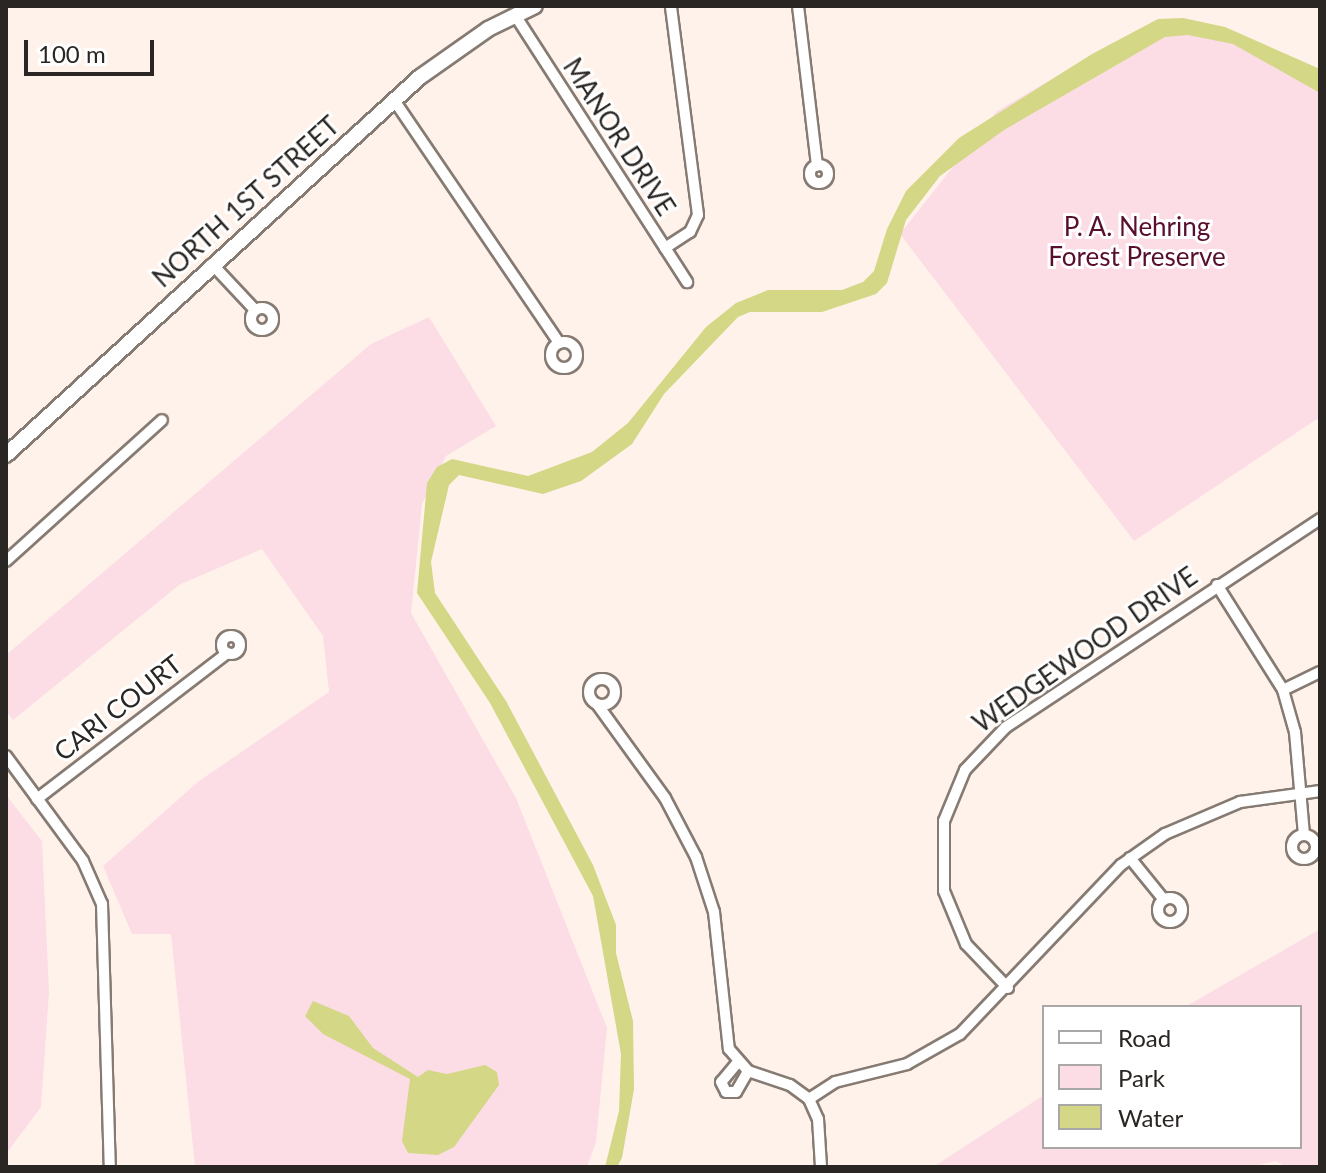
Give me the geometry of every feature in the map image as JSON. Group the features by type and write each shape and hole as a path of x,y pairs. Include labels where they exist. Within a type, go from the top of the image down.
{"street":[{"name":"NORTH 1ST STREET","path":"6,455 394,100 460,48 535,6"},
{"path":"665,248 690,232 698,215 671,6"},
{"path":"798,6 817,166"},
{"name":"MANOR DRIVE","path":"515,15 687,282"},
{"path":"394,100 559,343"},
{"path":"212,264 255,310"},
{"path":"6,561 162,420"},
{"name":"WEDGEWOOD DRIVE","path":"1008,988 966,944 947,901 942,836 957,786 978,753 1006,727 1320,519"},
{"path":"1217,585 1283,690 1295,732 1304,835"},
{"name":"CARI COURT","path":"37,799 227,653"},
{"path":"1283,690 1320,672"},
{"path":"597,704 665,798 696,857 714,912 726,1041 738,1062 748,1071 790,1085 809,1099 818,1119 821,1167"},
{"path":"6,756 89,870 102,904 110,1167"},
{"path":"809,1099 835,1082 928,1053 960,1034 1008,988 1130,858 1200,816 1240,802 1301,791 1320,791"},
{"path":"1130,858 1164,900"},
{"path":"738,1062 721,1082 726,1092 736,1092 748,1071"}],"green space":[{"name":"P. A. Nehring Forest Preserve","path":"1183,18 1320,72 1320,417 1134,541 900,234 997,111 1115,42"},
{"path":"429,317 496,426 446,456 422,504 411,613 516,798 607,1028 596,1142 587,1167 195,1167 171,934 132,934 103,866 199,781 329,692 323,636 262,549 179,585 13,720 6,711 6,655 371,344"},
{"path":"6,795 42,841 49,992 41,1107 6,1154"},
{"path":"1320,929 1320,1167 1286,1167 1276,1161 1250,1167 933,1167 1042,1096 1042,1149 1302,1149 1302,1005 1188,1005"}],"water":[{"path":"1183,18 1225,27 1320,69 1320,93 1233,44 1188,35 1165,37 1004,130 940,176 906,220 887,283 876,294 822,312 750,312 738,317 664,394 632,444 581,481 543,494 459,475 449,485 431,562 435,593 506,701 593,865 616,925 616,953 633,1021 634,1089 622,1158 617,1167 605,1167 619,1111 621,1054 593,896 490,703 417,593 427,483 437,467 452,459 528,476 592,452 628,423 706,327 736,303 768,290 842,290 863,282 874,271 887,229 906,191 959,138 1092,54 1158,19"},
{"path":"313,1001 349,1016 373,1048 418,1077 428,1070 447,1074 485,1065 497,1072 499,1085 454,1147 438,1155 408,1153 402,1141 410,1079 323,1034 305,1016"}]}
